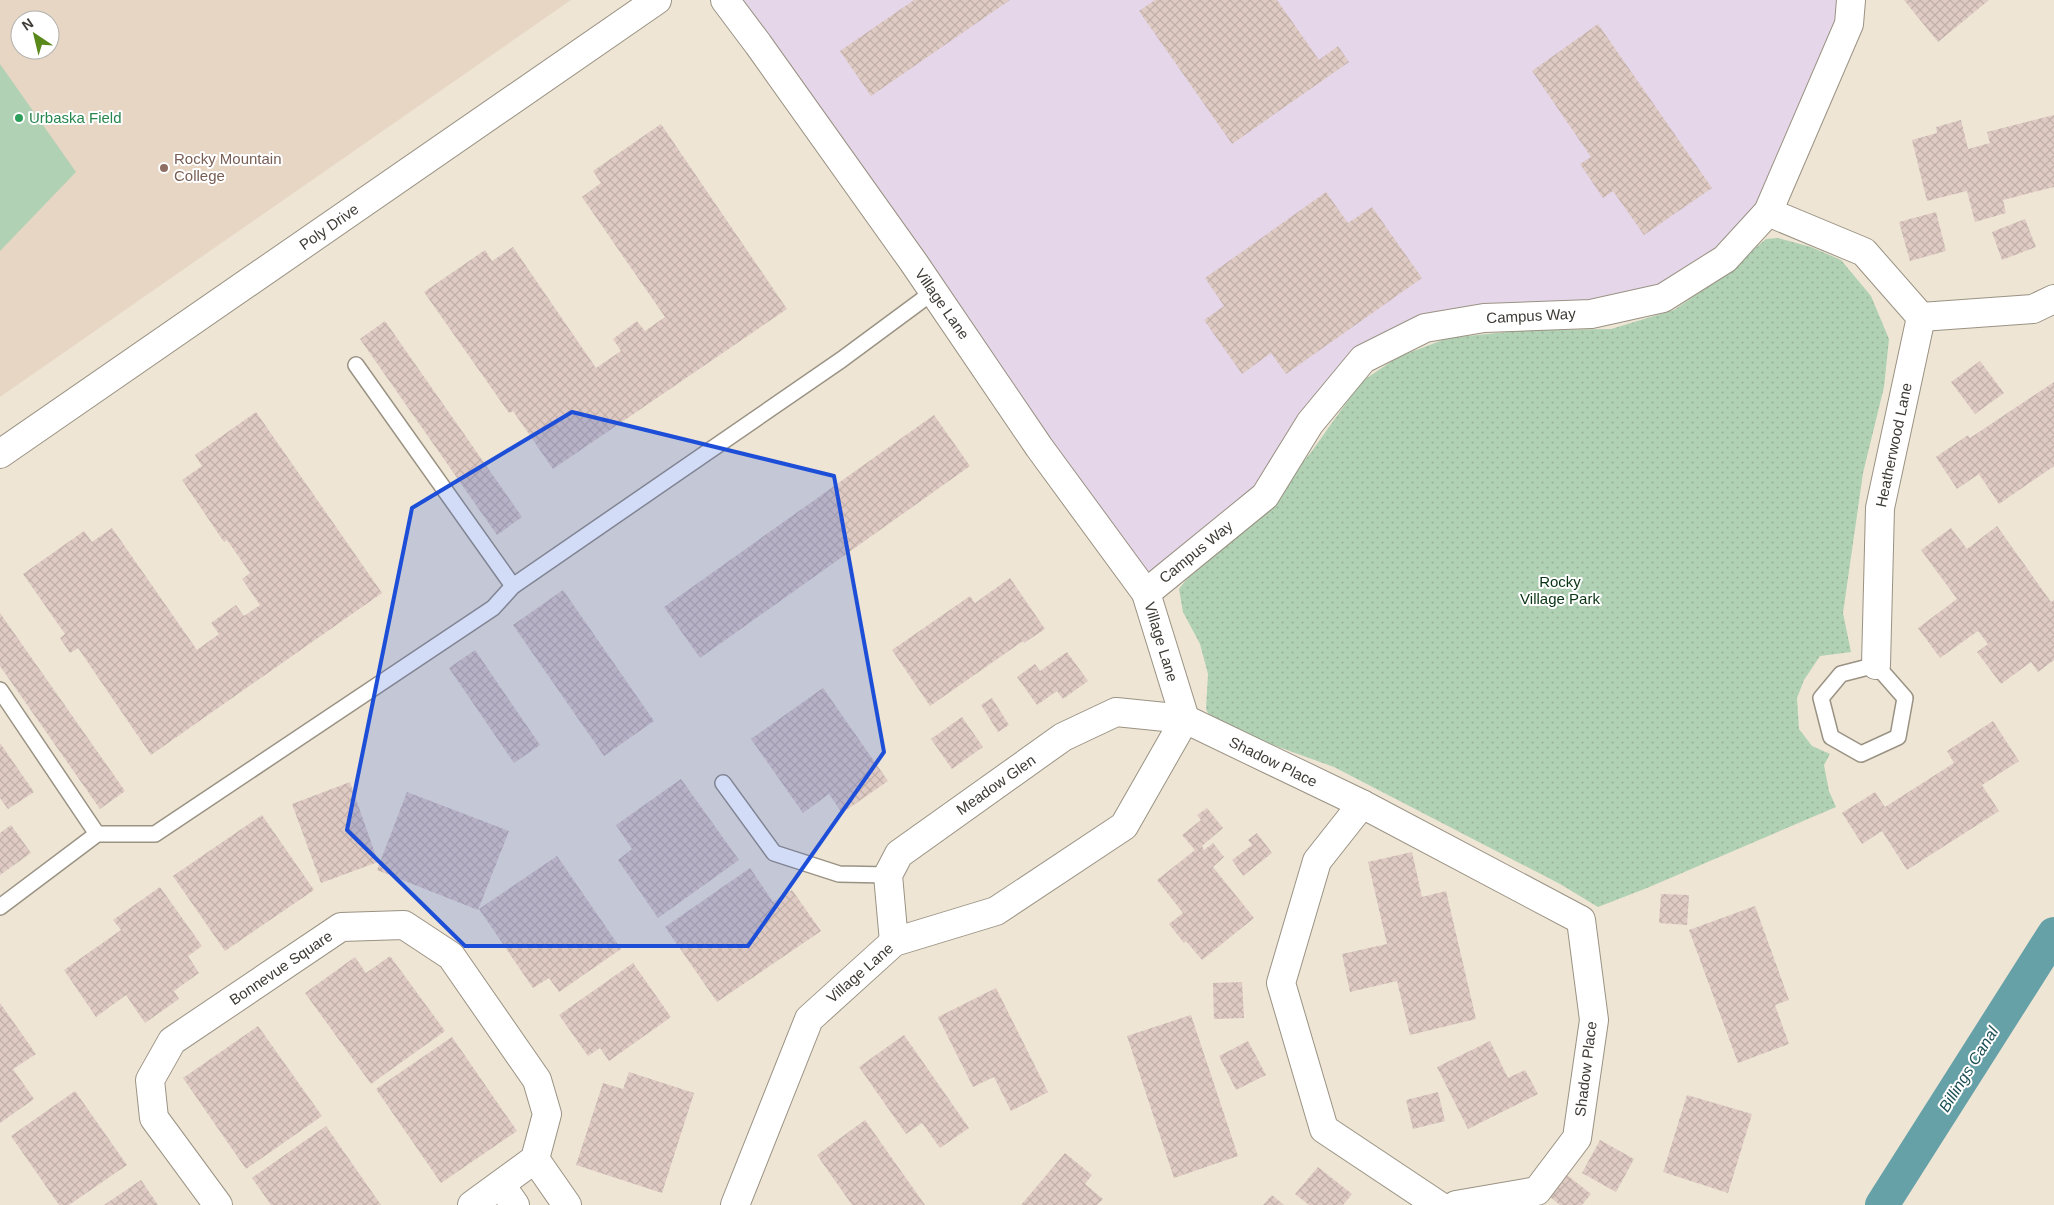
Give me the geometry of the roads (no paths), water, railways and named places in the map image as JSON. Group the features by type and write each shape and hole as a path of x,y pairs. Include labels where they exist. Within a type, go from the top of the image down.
{"street":[{"name":"Poly Drive","path":"0,454 657,0"},
{"name":"Village Lane","path":"725,0 934,292 1039,447 1146,593 1185,719 1124,826 996,911 894,942 809,1019 735,1205"},
{"name":"Campus Way","path":"1146,593 1265,496 1310,423 1363,358 1425,328 1484,318 1591,314 1663,298 1724,259 1768,212 1849,24 1851,0"},
{"path":"1768,212 1864,252 1921,317 2033,309 2054,299"},
{"name":"Heatherwood Lane","path":"1876,665 1880,508 1921,317"},
{"name":"Meadow Glen","path":"888,875 898,854 1063,737 1116,712 1185,719"},
{"name":"Shadow Place","path":"1185,719 1362,804 1581,920 1594,1020 1577,1138 1537,1191 1456,1205"},
{"path":"1362,804 1317,861 1281,983 1324,1129 1438,1205"},
{"path":"888,875 894,942"},
{"name":"Bonnevue Square","path":"218,1205 154,1118 150,1080 172,1041 341,927 404,925 451,956 537,1080 547,1114 535,1159"},
{"path":"472,1205 508,1195 535,1159 567,1205"}],"lane":[{"path":"0,907 97,834 155,834 493,608 513,586 841,360 934,292"},
{"path":"356,365 513,586"},
{"path":"1876,665 1905,698 1898,736 1861,754 1831,737 1821,698 1840,674 1876,665"},
{"path":"0,690 97,834"},
{"path":"723,784 774,853 839,874 888,875"}],"waterway":[{"name":"Billings Canal","path":"1882,1205 2054,934"}],"place":[{"name":"Urbaska Field","path":"19,118"},
{"name":"Rocky Mountain College","path":"164,168"}],"park label":[{"name":"Rocky Village Park","path":"1560,590"}]}
